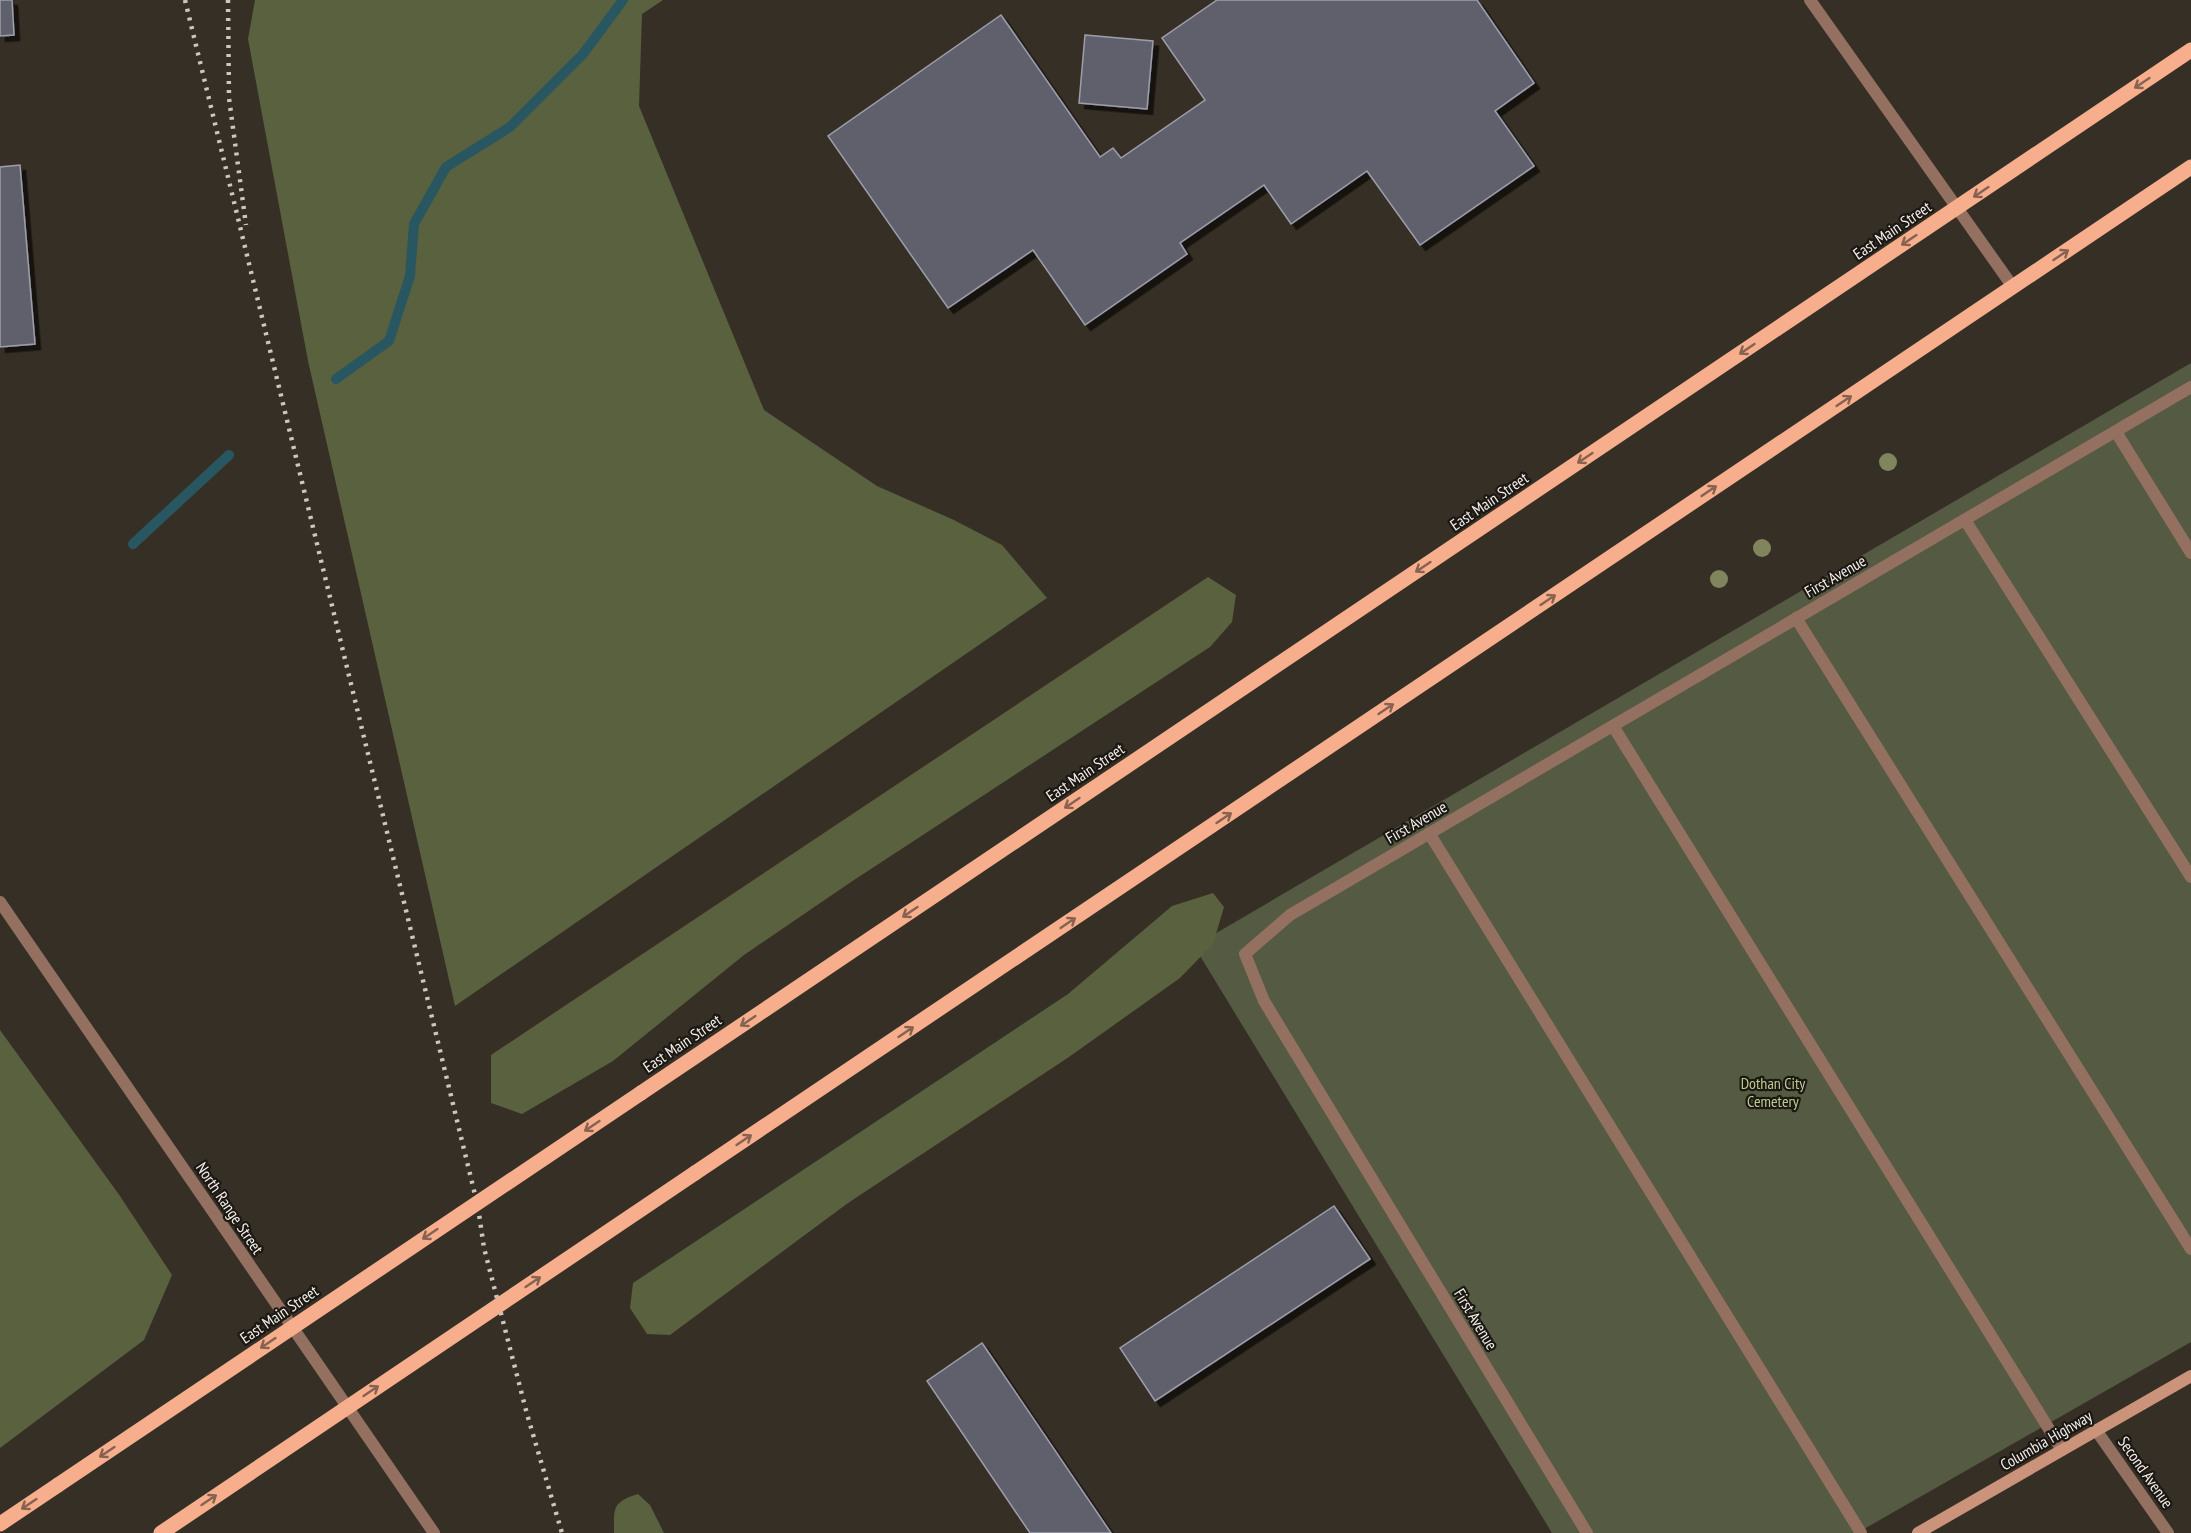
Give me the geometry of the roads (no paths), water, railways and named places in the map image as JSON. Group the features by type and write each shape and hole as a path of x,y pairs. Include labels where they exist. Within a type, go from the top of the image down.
{"main road":[{"name":"East Main Street","path":"0,1524 2191,51"},
{"path":"160,1533 2191,167"},
{"name":"Columbia Highway","path":"1918,1533 2191,1376"}],"street":[{"path":"1810,0 2013,287"},
{"name":"First Avenue","path":"1587,1533 1264,1001 1245,954 1290,915 2191,387"},
{"path":"2116,432 2191,553"},
{"path":"1965,520 2191,877"},
{"path":"1796,618 2191,1249"},
{"path":"1613,726 2062,1450"},
{"path":"1429,833 1860,1533"},
{"name":"North Range Street","path":"0,902 434,1533"},
{"name":"Second Avenue","path":"2096,1430 2168,1533"}],"waterway":[{"path":"336,379 389,341 410,276 414,224 446,167 510,127 583,54 623,0"},
{"path":"133,544 229,455"}],"railway":[{"path":"185,0 478,1207 484,1248 527,1414 562,1533"},
{"path":"228,0 229,98 246,225"}],"park label":[{"name":"Dothan City Cemetery","path":"1773,1092"}]}
